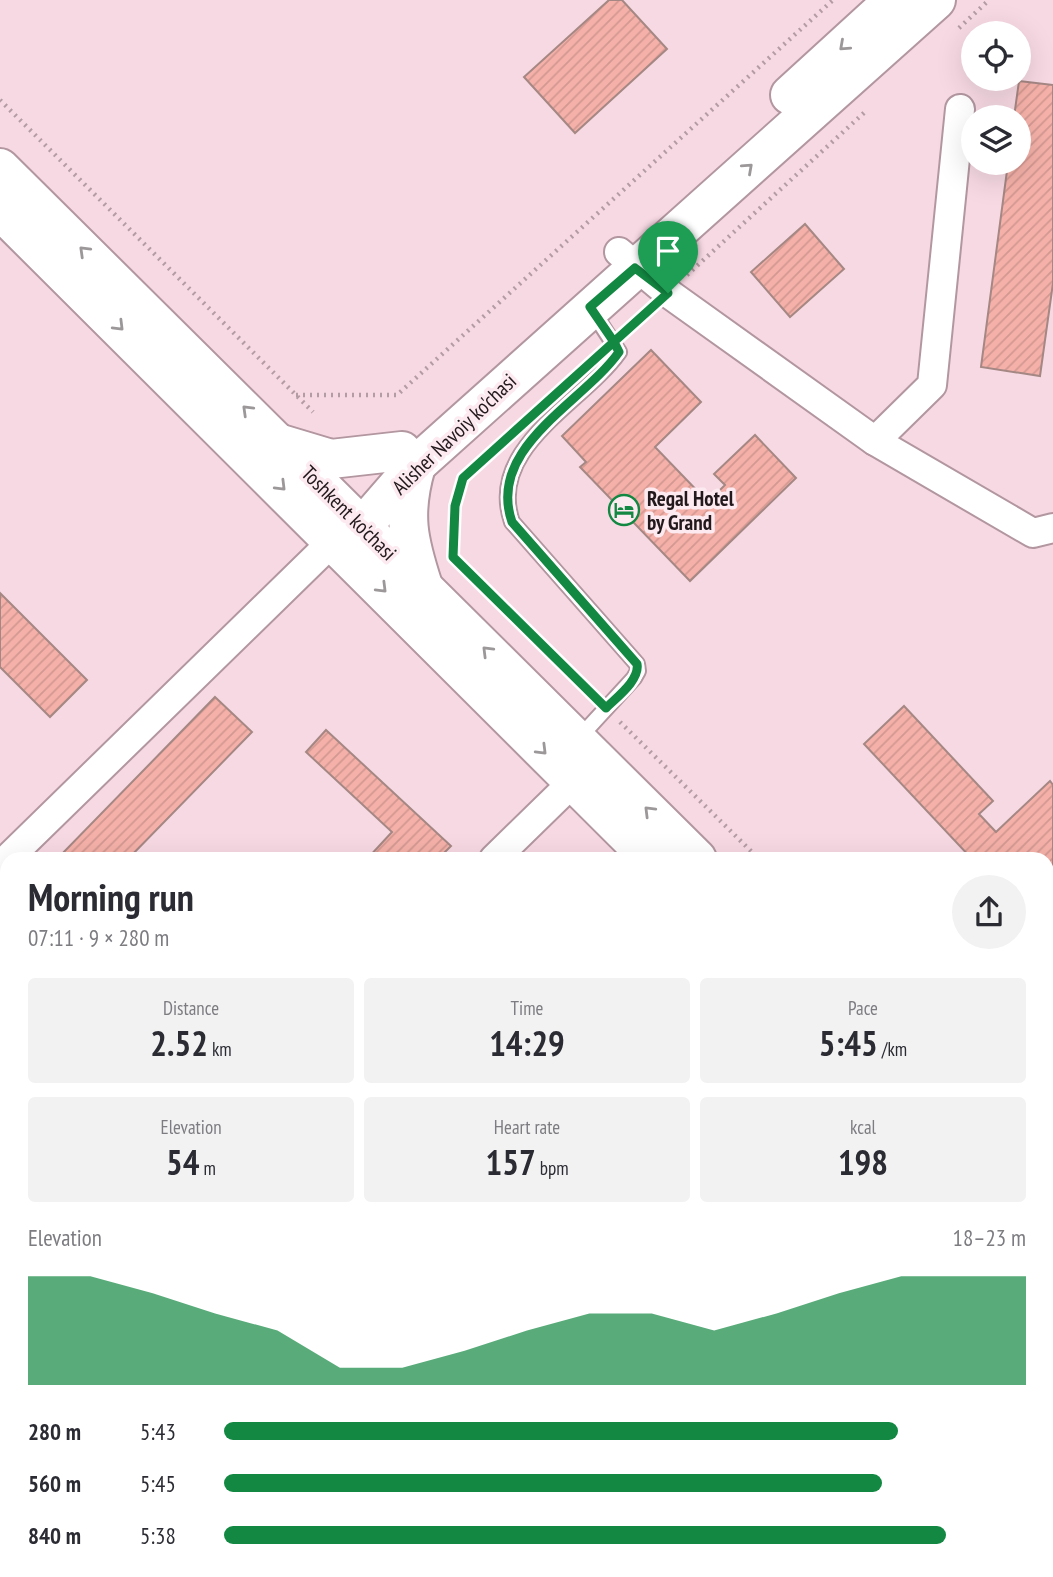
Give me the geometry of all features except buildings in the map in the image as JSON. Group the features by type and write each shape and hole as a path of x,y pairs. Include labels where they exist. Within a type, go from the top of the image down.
{"main road":[{"name":"Alisher Navoiy ko'chasi","path":"348,525 409,458 627,260 894,0"},
{"name":"Alisher Navoiy ko'chasi","path":"409,458 590,307 627,260 936,0"},
{"name":"Toshkent ko'chasi","path":"0,168 281,444 348,525 573,781 644,852"},
{"name":"Toshkent ko'chasi","path":"0,210 348,525 423,586 690,852"},
{"path":"281,444 331,459 409,458 407,535 423,586"}],"street":[{"path":"875,441 932,385 960,110"},
{"path":"627,260 668,293 875,441 1033,533 1053,528"},
{"path":"14,852 348,525"},
{"path":"501,852 573,781"}],"lane":[{"path":"577,740 634,678 638,671 637,664 512,522 506,505 513,467 526,446 619,352 590,307"}],"path":[{"path":"296,395 397,395 834,0"},
{"path":"948,37 989,0"},
{"path":"0,100 313,412"},
{"path":"614,342 875,103"},
{"path":"513,433 463,478 455,506 453,557 752,852"}],"place":[{"name":"Regal Hotel by Grand","path":"624,510"}],"route":[{"path":"668,293 614,342 463,478 455,506 453,557 606,708 634,678 638,671 637,664 512,522 506,505 508,486 513,467 526,446 619,352 618,347 614,342 590,307 635,268 668,293"}]}
